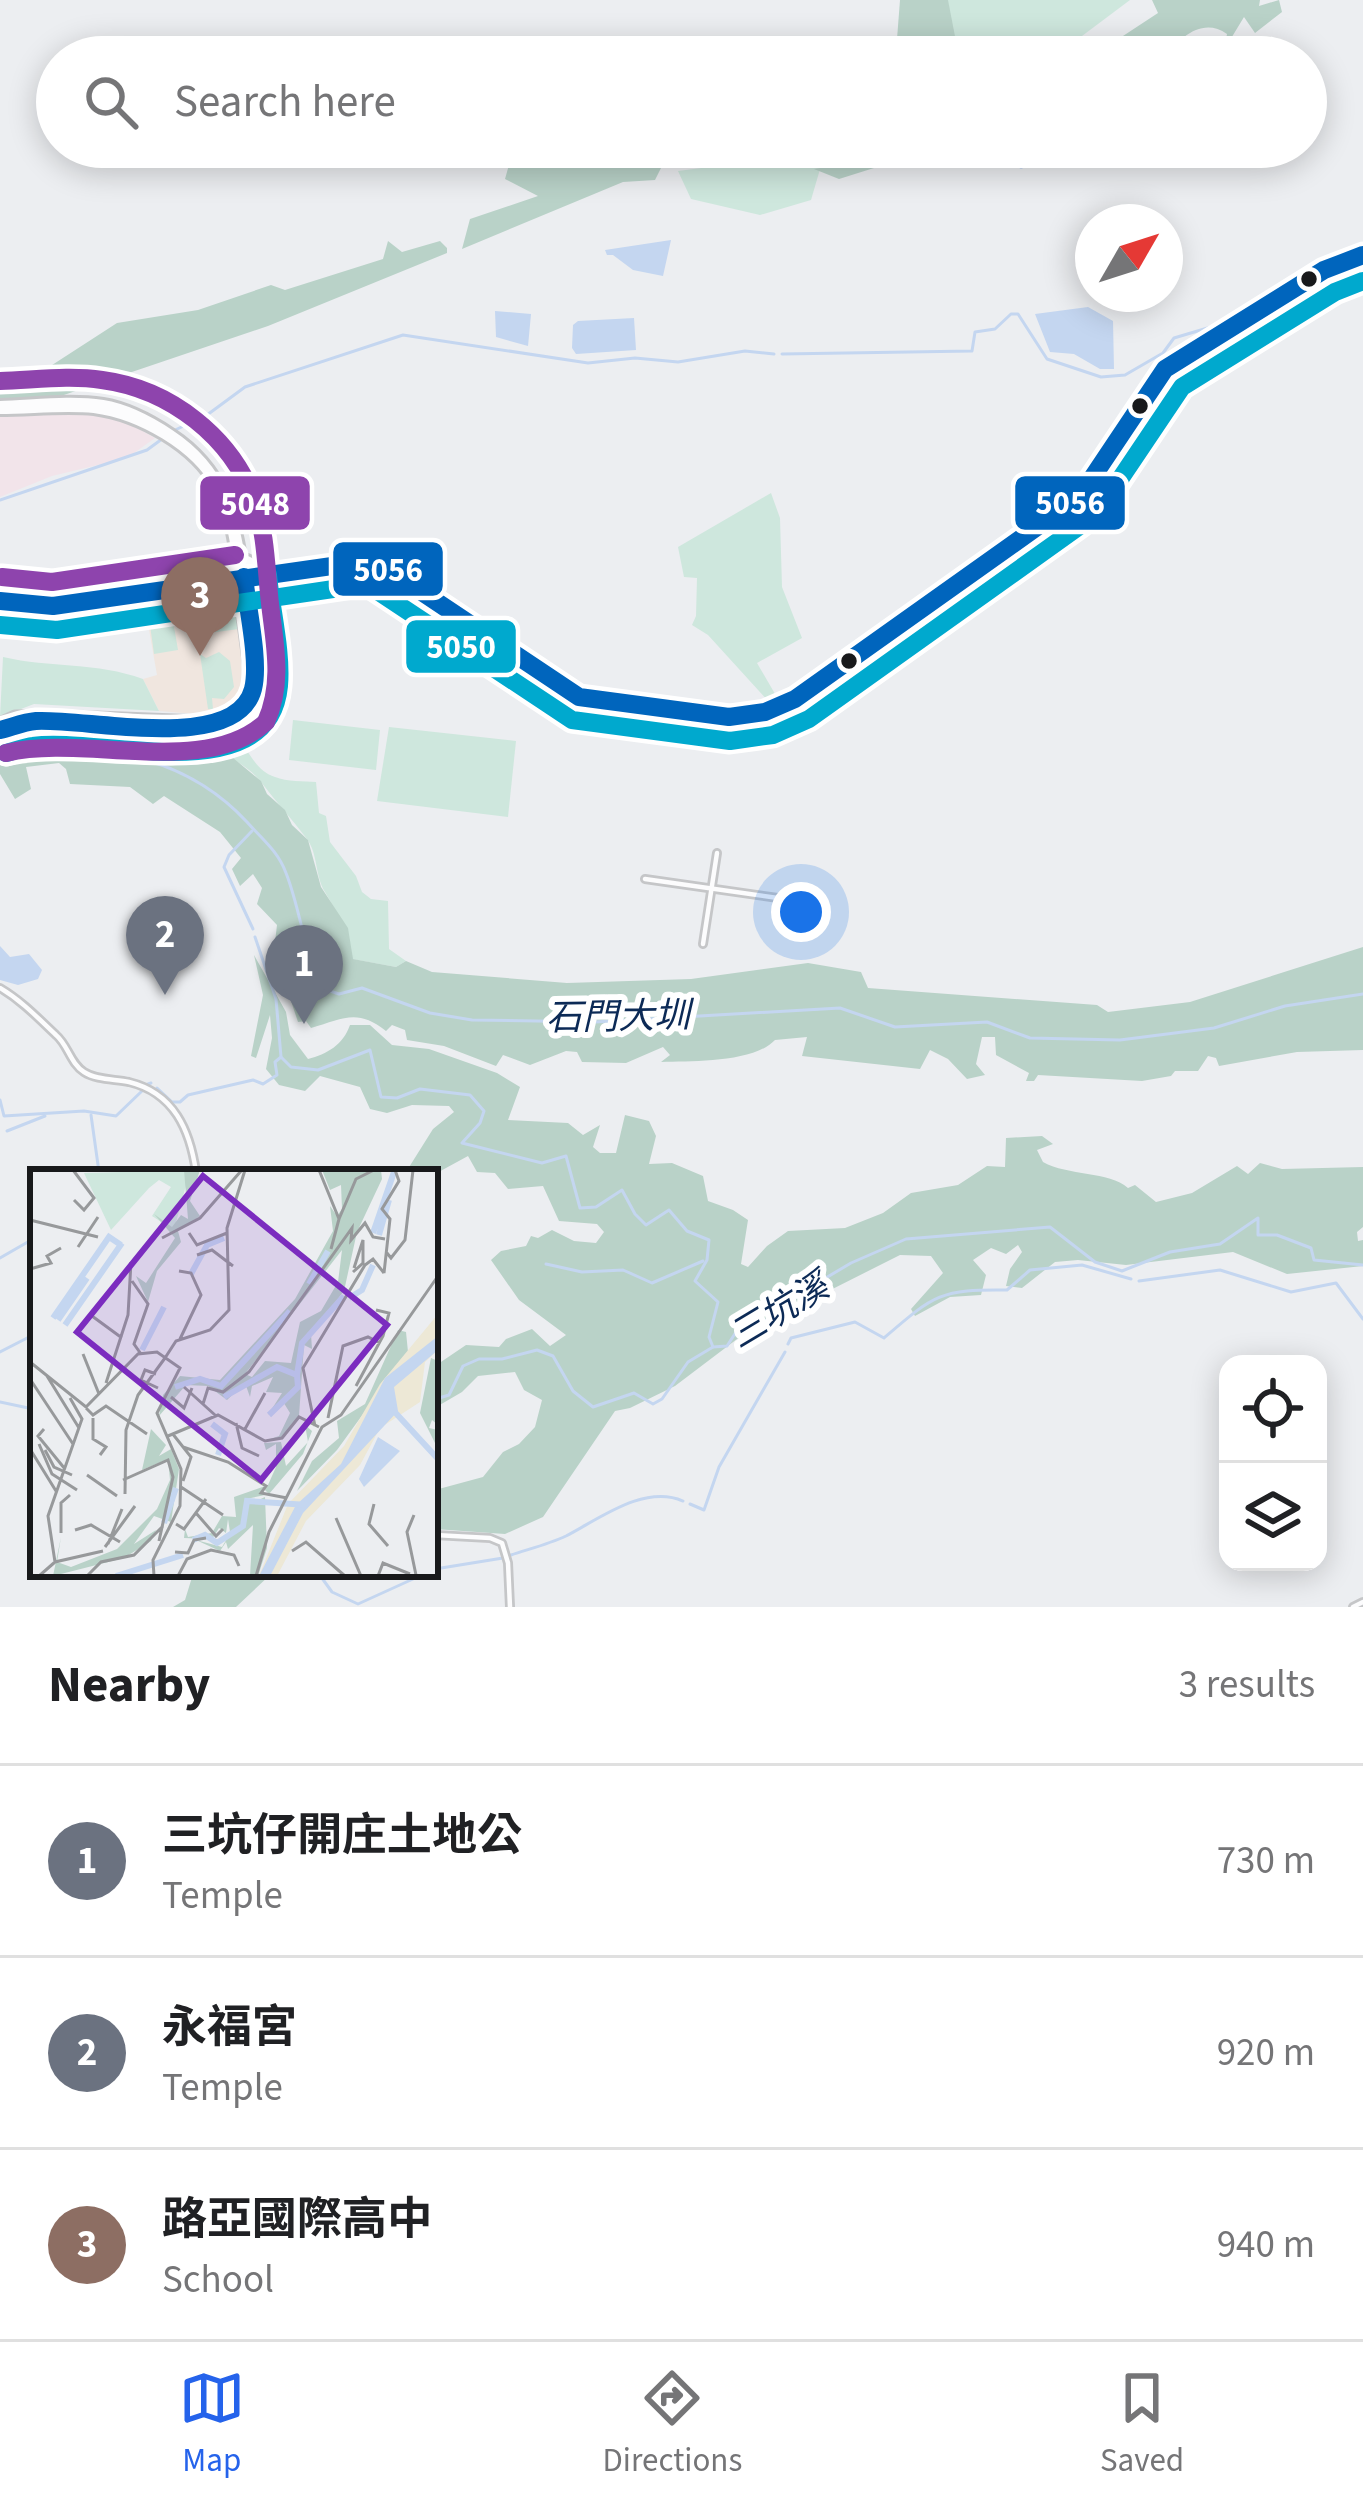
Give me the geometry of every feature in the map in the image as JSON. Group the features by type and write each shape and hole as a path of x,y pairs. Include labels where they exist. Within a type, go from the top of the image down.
{"main road":[{"path":"241,578 374,560 579,697 708,717 765,712 815,687 1065,507 1084,490 1166,369 1324,270 1363,255"},
{"path":"0,408 107,405 132,412 196,453 217,476 232,510 251,683 244,702 217,719 16,717 0,727"},
{"path":"239,558 252,562 259,574 257,584 242,595 226,589 222,580 226,565 239,558"}],"street":[{"path":"0,601 52,606 241,578"},
{"path":"703,944 717,853"},
{"path":"645,879 785,899"},
{"path":"0,988 24,1002 88,1075 145,1087 165,1100 188,1131 195,1169"},
{"path":"438,1535 502,1543 510,1607"},
{"path":"1353,1607 1363,1602"}],"shaded area":[{"path":"84,411 123,420 155,438 127,458 52,476 0,497 0,414"},
{"path":"237,603 248,670 241,701 219,716 159,711 143,679 157,675 147,618"}],"green space":[{"path":"900,0 948,0 955,36 897,36"},
{"path":"944,0 1130,0 1082,36 950,36"},
{"path":"1152,0 1260,0 1259,6 1279,0 1282,12 1255,33 1244,17 1232,36 1209,28 1185,36 1123,36 1158,13"},
{"path":"508,168 661,168 655,180 623,182 462,249 470,219 538,196 505,179"},
{"path":"820,168 811,200 760,215 691,199 678,171"},
{"path":"820,168 874,168 839,179 814,169"},
{"path":"388,241 402,252 440,241 447,253 268,326 55,398 0,400 0,378 49,367 117,323 198,310 271,285 285,290 383,259"},
{"path":"771,493 780,518 782,587 802,638 757,663 778,699 769,702 708,635 692,625 697,578 684,577 678,547"},
{"path":"235,606 239,629 209,633 206,610"},
{"path":"172,615 178,650 154,654 149,618"},
{"path":"219,652 230,661 234,687 224,699 212,698 213,709 208,709 200,654 206,658"},
{"path":"3,657 143,679 159,711 34,704 0,717"},
{"path":"293,720 380,730 376,770 289,760"},
{"path":"33,726 204,734 261,781 308,840 321,887 348,928 353,959 396,967 406,961 432,972 567,983 691,979 808,963 861,972 868,988 1097,1005 1108,1012 1190,1002 1363,947 1363,1050 1297,1052 1219,1066 1216,1058 1208,1056 1198,1071 1175,1071 1171,1076 1142,1081 1038,1075 1026,1081 1029,1073 996,1055 995,1037 982,1037 976,1064 985,1075 967,1079 948,1059 930,1050 920,1069 802,1056 807,1037 775,1040 752,1053 722,1059 661,1062 670,1055 663,1047 626,1063 582,1062 577,1052 566,1051 530,1065 503,1055 496,1066 444,1046 407,1040 405,1030 392,1025 386,1031 358,1018 311,1028 306,1021 298,1022 274,950 277,925 257,904 262,888 253,874 240,886 232,869 241,858 220,832 164,796 153,804 130,787 70,784 59,763 26,767 31,789 15,799 0,774 0,734"},
{"path":"389,727 516,741 508,817 377,801"},
{"path":"226,728 267,773 285,780 316,782 319,813 326,816 330,842 362,892 371,899 388,901 389,949 406,961 396,967 352,959 307,839 255,775 204,734"},
{"path":"254,955 286,1012 290,1035 308,1059 334,1048 350,1025 370,1025 392,1045 429,1049 497,1073 520,1087 508,1120 568,1123 583,1135 600,1125 593,1147 600,1153 616,1153 625,1115 649,1121 656,1136 649,1164 672,1163 703,1176 708,1201 748,1220 741,1264 748,1267 788,1231 845,1228 883,1213 911,1193 958,1185 987,1166 1005,1167 1006,1138 1042,1136 1053,1144 1037,1150 1043,1162 1128,1188 1135,1185 1156,1202 1192,1193 1237,1166 1248,1174 1260,1163 1282,1169 1363,1167 1363,1227 1357,1232 1358,1241 1363,1240 1363,1266 1287,1274 1233,1252 1126,1265 1078,1260 1055,1262 1022,1288 1006,1286 1010,1269 1022,1252 1018,1245 1006,1254 991,1248 973,1260 986,1275 981,1295 950,1297 915,1316 911,1309 943,1273 931,1256 900,1255 745,1333 675,1386 615,1411 543,1517 505,1534 438,1529 438,1489 483,1477 503,1452 535,1427 542,1400 524,1390 515,1372 478,1376 438,1406 438,1364 466,1345 499,1347 506,1339 532,1329 550,1346 566,1335 519,1300 491,1260 501,1251 526,1246 531,1236 538,1238 552,1230 574,1241 596,1243 604,1232 597,1224 559,1221 543,1186 508,1189 495,1173 477,1172 468,1156 438,1172 408,1169 433,1129 454,1112 449,1106 412,1105 387,1113 370,1109 360,1087 320,1076 305,1091 279,1085 266,1069 272,1038 270,1015 256,1058 251,1056 263,995"},
{"path":"192,1577 268,1577 236,1607 173,1607 185,1600"}],"water":[{"path":"671,240 663,276 633,270 605,250"},
{"path":"1075,309 1097,312 1113,321 1114,369 1100,369 1074,354 1050,352 1035,314"},
{"path":"495,311 531,314 528,346 496,337"},
{"path":"634,318 636,350 576,354 572,348 573,325 578,321"},
{"path":"0,946 10,957 29,954 42,970 38,979 18,985 0,980"}],"waterway":[{"path":"782,354 972,351 975,332 995,329 1011,314 1018,314 1047,359 1101,377 1125,375 1163,353 1174,338 1221,324 1327,262 1363,248"},
{"path":"173,431 207,415 245,387 403,335 588,363 635,358 678,362 745,351 774,354"},
{"path":"0,500 147,450 162,439"},
{"name":"石門大圳","path":"0,755 101,752 164,766 193,779 221,798 279,858 321,988 339,994 362,988 430,1013 472,1020 595,1022 840,1008 895,1027 987,1022 1030,1038 1120,1040 1214,1028 1285,1006 1363,994"},
{"name":"三坑溪","path":"252,831 224,867 253,929"},
{"path":"157,1088 172,1102 180,1102 188,1095 253,1080 263,1084 277,1075 275,1062 281,1057 276,999 255,937"},
{"name":"三坑溪","path":"281,1057 291,1067 318,1070 370,1050 381,1097 397,1098 420,1089 470,1095 484,1111 462,1143 542,1163 566,1156 580,1208 596,1207 622,1190 646,1225 669,1210 687,1231 709,1240 707,1260 695,1281 718,1302 709,1337 713,1347 727,1346 738,1329 770,1319 802,1292 851,1263 906,1239 1050,1227 1095,1262 1122,1271 1170,1252 1220,1244 1258,1218 1258,1235 1277,1235 1311,1248 1314,1260 1363,1265"},
{"path":"0,1100 4,1116 84,1111 116,1116 142,1091"},
{"path":"91,1115 99,1169"},
{"path":"7,1131 45,1116"},
{"path":"0,1258 30,1241"},
{"path":"546,1264 582,1272 623,1270 652,1283 703,1261"},
{"path":"788,1344 791,1338 855,1322 884,1338 939,1298 967,1291 1007,1290 1030,1270 1082,1265 1131,1279"},
{"path":"1139,1281 1220,1270 1291,1292 1336,1283 1363,1319"},
{"path":"0,1352 30,1337"},
{"path":"438,1397 449,1395 463,1366 537,1350 553,1356 573,1391 593,1407 634,1393 653,1404 662,1399 688,1362 713,1347"},
{"path":"690,1504 704,1510 719,1467 785,1352"},
{"path":"0,1402 30,1408"},
{"path":"511,1555 559,1539 638,1500 668,1497 683,1501"},
{"path":"438,1569 503,1558"},
{"path":"321,1577 332,1592 358,1604 417,1577"}],"transit line":[{"name":"5056","path":"0,601 53,606 374,560 579,697 729,717 765,712 795,699 1065,507 1084,490 1165,369 1324,270 1363,255"},
{"name":"5050","path":"0,625 57,630 367,584 572,720 730,741 773,735 809,719 1081,525 1104,503 1182,387 1335,292 1363,281"},
{"name":"5048","path":"0,381 77,378 127,385 174,405 214,437 245,478 255,502 265,547 276,658 275,690 266,722 241,739 178,751 71,748 6,753"},
{"name":"5048","path":"2,577 52,582 235,555"},
{"name":"5050","path":"6,753 62,745 177,752 214,749 246,739 268,719 279,686 268,575"},
{"name":"5056","path":"0,730 36,721 191,727 219,721 241,709 255,678 244,577"}],"place":[{"name":"路亞國際高中","path":"200,656"},
{"name":"永福宮","path":"165,995"},
{"name":"三坑仔開庄土地公","path":"304,1024"}]}
